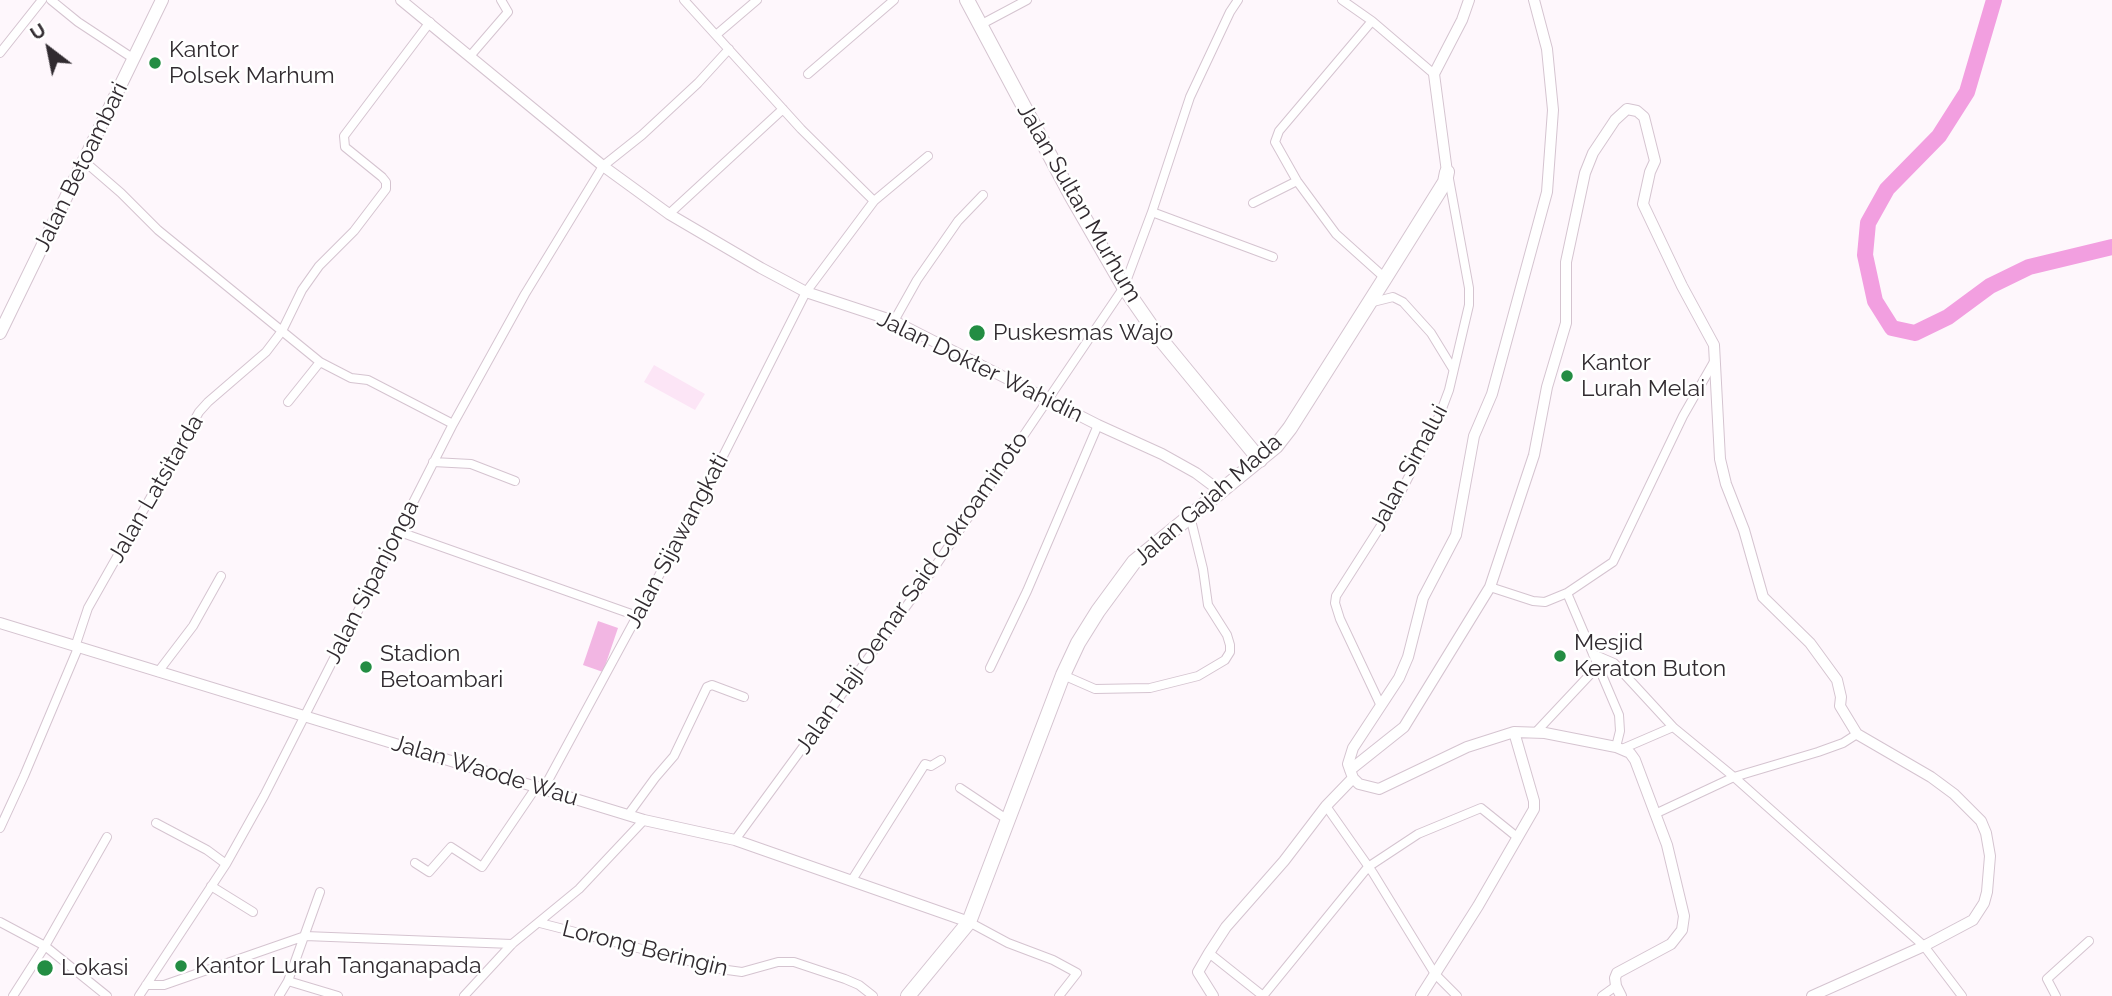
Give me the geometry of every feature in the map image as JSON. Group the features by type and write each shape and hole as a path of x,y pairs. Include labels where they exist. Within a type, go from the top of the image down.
{"highway":[{"name":"Jalan Sultan Murhum","path":"967,0 1071,195 1124,287 1158,336 1260,460"},
{"name":"Jalan Gajah Mada","path":"908,996 969,922 1063,675 1078,643 1118,580 1134,562 1276,446 1445,182 1447,172"}],"main road":[{"name":"Jalan Betoambari","path":"0,333 154,0"},
{"name":"Jalan Betoambari","path":"0,318 84,161 162,0"}],"street":[{"path":"0,53 42,0"},
{"path":"51,0 78,22 128,55"},
{"path":"471,55 508,12 501,0"},
{"path":"684,0 783,109 874,201"},
{"path":"716,35 757,0"},
{"path":"808,74 894,0"},
{"path":"980,25 1027,0"},
{"name":"Jalan Haji Oemar Said Cokroaminoto","path":"735,840 932,571 1124,287 1190,97 1238,0"},
{"path":"1342,0 1372,21 1434,74"},
{"path":"1447,172 1434,74 1462,20 1469,0"},
{"path":"1534,0 1547,49 1553,110 1547,192 1493,394 1474,436 1456,535 1423,598 1408,657 1399,678 1350,753 1352,774 1366,787 1379,789 1467,747 1514,732 1535,732 1619,748 1635,760 1657,813 1684,916 1682,930 1671,944 1620,970 1615,978 1618,991 1602,996"},
{"name":"Jalan Dokter Wahidin","path":"408,2 603,166 669,214 806,292 894,321 1098,425 1162,454 1196,473 1220,491"},
{"path":"1372,21 1276,137 1275,142 1297,181 1336,234 1385,278"},
{"name":"Jalan Latsitarda","path":"0,828 76,647 88,608 199,412 208,401 266,352 282,331 302,290 319,266 354,231 386,189 382,177 345,147 344,136 430,22"},
{"name":"Jalan Sipanjonga","path":"139,996 226,864 264,796 453,424 525,294 603,166 660,118 729,49"},
{"path":"669,214 783,109"},
{"path":"1213,996 1198,972 1226,927 1284,861 1352,774 1404,727 1490,587 1500,550 1534,455 1547,387 1566,323 1566,262 1585,173 1592,153 1605,132 1627,109 1637,111 1644,117 1655,161 1644,194 1643,204 1647,215 1714,345 1720,459 1726,484 1744,530 1761,593 1771,607 1810,643 1837,680 1841,696 1840,706 1857,734 1931,777 1954,794 1983,825 1990,867 1984,903 1969,922 1924,946 1812,996"},
{"name":"Jalan Sijawangkati","path":"415,863 427,872 432,871 451,847 482,867 540,787 714,474 806,292 874,201 928,156"},
{"path":"84,161 158,230 320,362 351,378 368,380 453,424"},
{"name":"Jalan Simalui","path":"1381,706 1340,619 1336,596 1396,502 1440,414 1453,369 1469,304 1469,288 1447,172"},
{"path":"1253,203 1297,181"},
{"path":"894,321 917,280 958,221 983,195"},
{"path":"1152,212 1273,257"},
{"path":"1368,304 1393,297 1403,302 1431,333 1453,369"},
{"path":"1490,587 1533,601 1545,602 1567,593 1613,562 1677,428 1716,358"},
{"path":"288,402 320,362"},
{"path":"990,668 1027,591 1098,425"},
{"path":"433,462 471,464 515,481"},
{"path":"1063,675 1095,689 1150,688 1198,676 1224,660 1230,652 1230,645 1227,635 1208,605 1203,569 1190,516"},
{"path":"397,531 636,616"},
{"path":"158,672 193,626 221,576"},
{"path":"1567,593 1619,715 1619,748"},
{"name":"Jalan Waode Wau","path":"0,624 644,820 735,840 969,922"},
{"path":"1593,654 1614,663 1673,727 1734,777 1924,946 1962,996"},
{"path":"1535,732 1598,666"},
{"path":"628,815 674,756 707,687 712,685 744,697"},
{"path":"1619,748 1673,727"},
{"path":"1421,996 1479,906 1534,808 1514,732"},
{"path":"1657,813 1734,777 1843,743 1857,734"},
{"path":"852,880 925,764 931,766 941,760"},
{"path":"960,788 1008,820"},
{"path":"1326,806 1435,974 1457,996"},
{"path":"1209,953 1263,996 1368,867 1418,834 1477,808 1483,809 1517,837"},
{"path":"464,996 512,944 579,889 644,820"},
{"path":"156,823 207,850 226,864"},
{"path":"13,996 45,946 107,837"},
{"path":"211,886 253,912"},
{"path":"279,996 288,981 320,892"},
{"path":"0,922 45,946 107,996"},
{"path":"969,922 1008,943 1053,960 1077,973 1059,996"},
{"name":"Lorong Beringin","path":"540,923 720,969 742,972 778,962 794,962 845,979 870,994"},
{"path":"146,985 164,985 305,936 512,944"},
{"path":"2056,996 2047,978 2089,941"},
{"path":"288,981 338,996"}],"shaded area":[{"path":"654,365 705,394 695,410 644,382"},
{"path":"598,621 618,628 603,672 583,665"}],"waterway":[{"path":"1994,0 1967,92 1939,136 1887,189 1868,223 1865,255 1875,301 1892,328 1915,333 1948,317 1990,286 2029,267 2112,247"}],"place":[{"name":"Kantor Polsek Marhum","path":"155,63"},
{"name":"Puskesmas Wajo","path":"977,333"},
{"name":"Kantor Lurah Melai","path":"1567,376"},
{"name":"Mesjid Keraton Buton","path":"1560,656"},
{"name":"Stadion Betoambari","path":"366,667"},
{"name":"Kantor Lurah Tanganapada","path":"181,966"},
{"name":"Lokasi","path":"45,968"}]}
